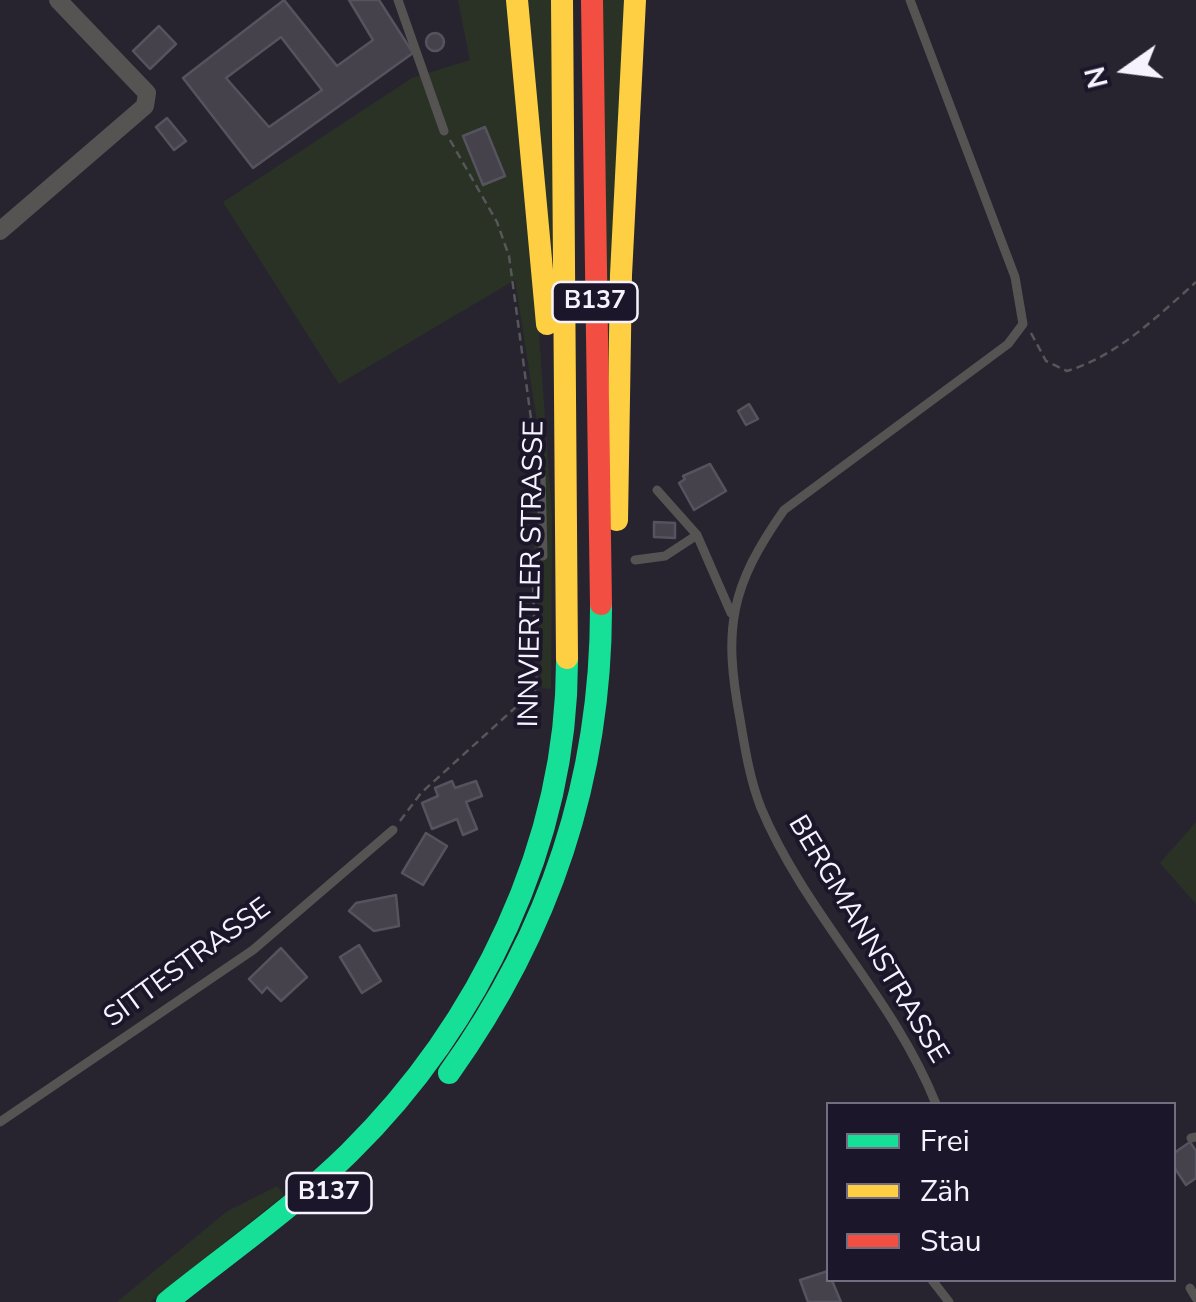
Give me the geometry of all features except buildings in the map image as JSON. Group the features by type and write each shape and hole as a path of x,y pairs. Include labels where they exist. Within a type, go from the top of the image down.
{"main road":[{"path":"517,0 553,410 566,450"},
{"name":"INNVIERTLER STRASSE","path":"167,1302 296,1199 395,1106 464,1014 518,910 544,828 564,726 562,0"},
{"name":"B137","path":"196,1302 370,1160 450,1071 486,1021 545,910 572,834 595,726 599,605 592,0"},
{"path":"599,605 617,544 622,276 635,0"}],"street":[{"path":"0,230 122,131 145,106 147,93 58,0"}],"lane":[{"path":"398,0 444,130"},
{"path":"910,0 1015,277 1023,324"},
{"name":"BERGMANNSTRASSE","path":"935,1102 916,1056 812,901 762,808 751,778 737,705 731,614 766,536 784,510 1008,344 1023,324"},
{"path":"536,452 543,556"},
{"path":"658,490 697,535 731,614"},
{"path":"636,560 665,556 697,535"},
{"name":"SITTESTRASSE","path":"0,1122 253,950 394,830"},
{"path":"934,1282 950,1302"},
{"path":"1190,1288 1196,1298"}],"path":[{"path":"444,130 497,222 509,256 536,452"},
{"path":"1023,324 1046,361 1067,371 1098,360 1156,318 1196,282"},
{"path":"394,830 420,793 537,688 532,560"}],"green space":[{"path":"458,0 515,0 552,516 551,689 542,688 530,474 541,447 515,280 339,384 223,202 412,78 470,60"},
{"path":"524,0 553,0 558,342"},
{"path":"602,0 627,0 610,456"},
{"path":"1196,822 1196,904 1160,863"},
{"path":"277,1186 284,1195 150,1302 117,1302 226,1212"}],"traffic: fast":[{"path":"449,1073 516,965 563,851 592,731 601,604"},
{"path":"167,1302 283,1211 349,1153 396,1103 438,1048 475,989 507,927 533,862 552,795 563,727 567,658"}],"traffic: slow":[{"path":"517,0 547,324"},
{"path":"562,0 567,658"},
{"path":"617,520 621,275 635,0"}],"traffic: jam":[{"path":"592,0 601,604"}]}
